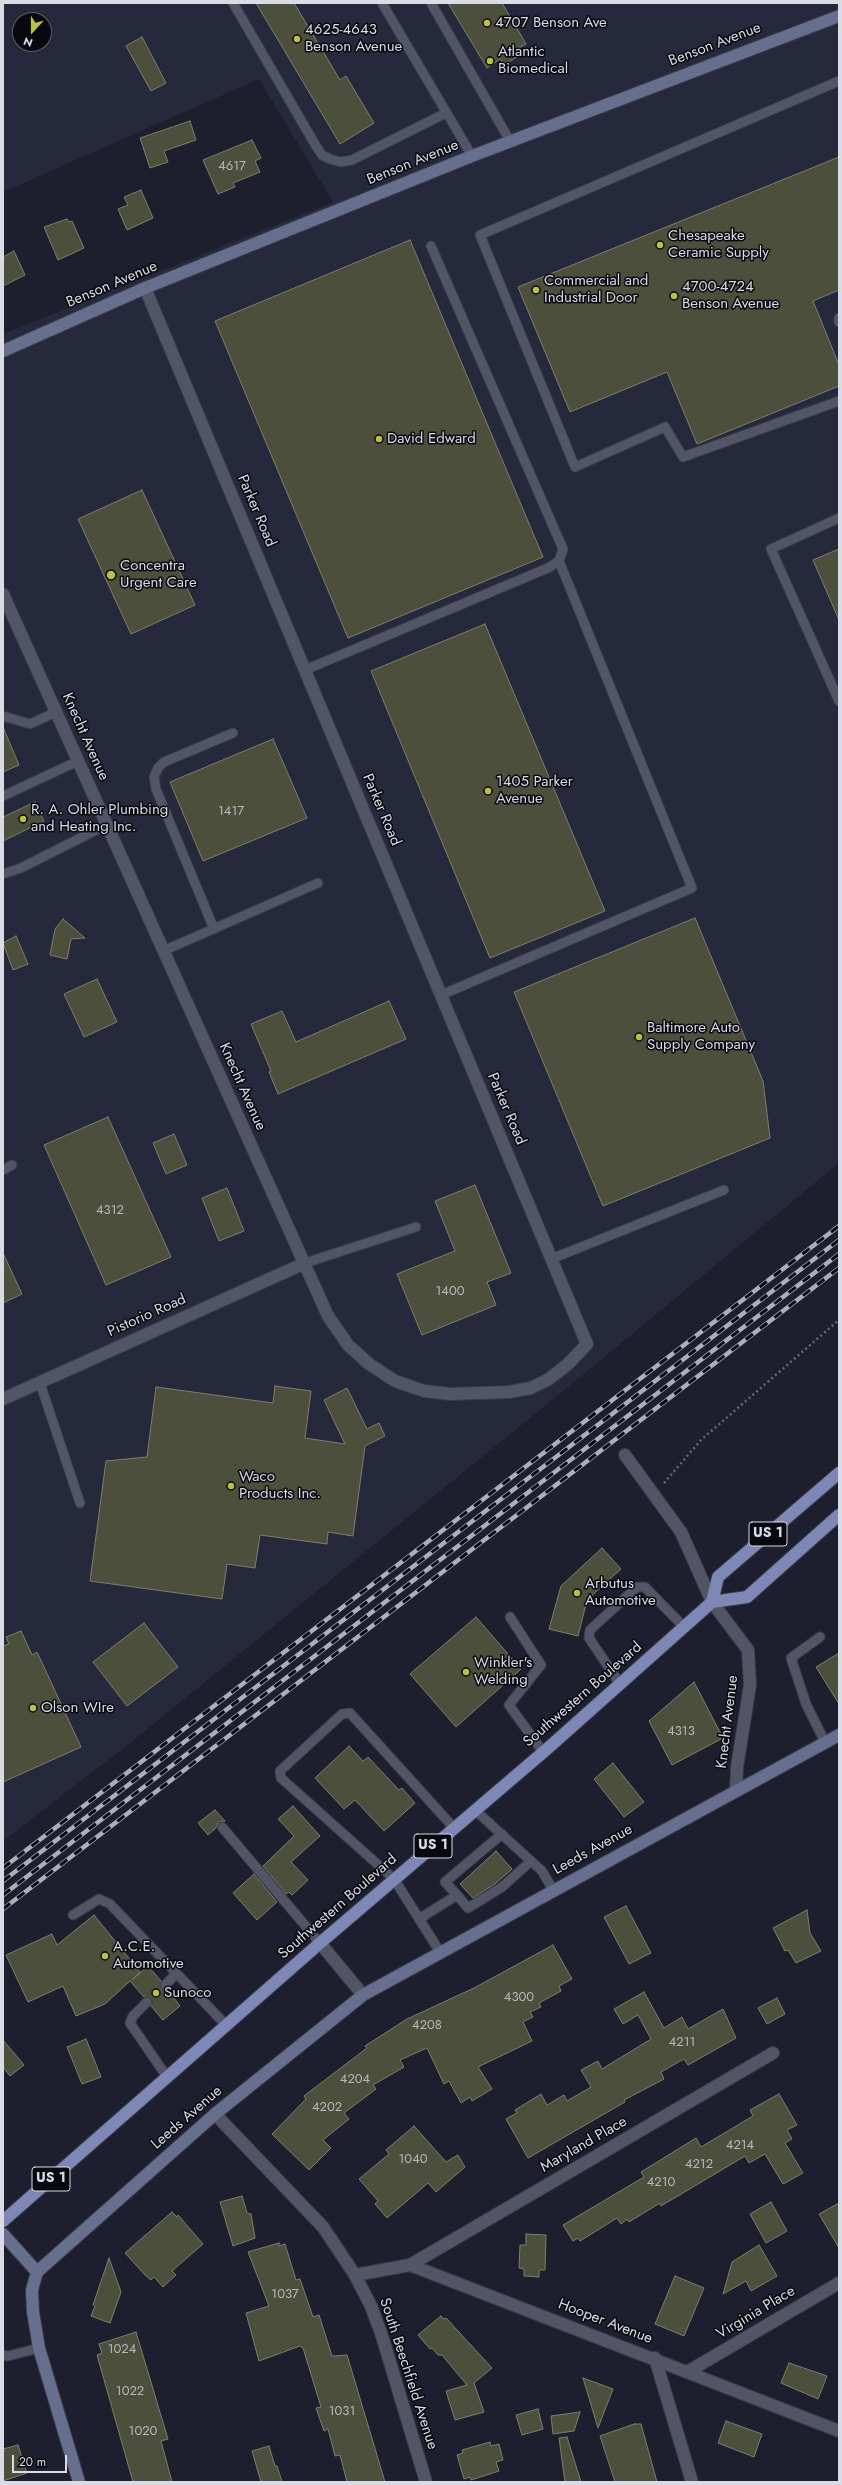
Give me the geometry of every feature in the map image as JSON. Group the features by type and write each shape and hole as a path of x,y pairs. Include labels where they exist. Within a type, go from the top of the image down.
{"main road":[{"name":"US 1","path":"839,1473 718,1577 712,1602 747,1597 839,1514"},
{"name":"Southwestern Boulevard","path":"3,2221 320,1943 543,1752 712,1602"}],"street":[{"name":"Benson Avenue","path":"3,350 145,288 472,156 839,16"},
{"name":"Parker Road","path":"145,288 587,1344"},
{"name":"Knecht Avenue","path":"3,594 328,1316 348,1345 369,1364 395,1381 424,1391 451,1394 509,1392 531,1388 562,1369 587,1344"},
{"name":"Pistorio Road","path":"3,1399 305,1263"},
{"name":"Knecht Avenue","path":"625,1455 681,1532 712,1602 748,1650 750,1685 737,1767 736,1791"},
{"name":"Leeds Avenue","path":"37,2272 215,2114 363,1995 839,1735"},
{"path":"320,1943 363,1995"},
{"name":"Maryland Place","path":"410,2265 773,2053"},
{"name":"South Beechfield Avenue","path":"215,2114 323,2226 355,2275 371,2306 382,2336 426,2482"},
{"path":"3,2234 37,2272 32,2290 33,2312 39,2348 79,2482"},
{"path":"355,2275 410,2265"},
{"name":"Hooper Avenue","path":"410,2265 689,2371 839,2431"},
{"name":"Virginia Place","path":"689,2371 839,2283"},
{"path":"655,2358 692,2482"}],"lane":[{"path":"233,3 322,155 341,162 352,160 446,113"},
{"path":"382,3 472,156"},
{"path":"431,3 510,141"},
{"path":"839,81 480,235 575,467 665,427 683,457 839,401"},
{"path":"305,670 548,568 559,561 563,549 431,246"},
{"path":"839,518 771,549 839,701"},
{"path":"441,995 692,888 559,561"},
{"path":"3,716 30,724 56,712"},
{"path":"214,929 156,789 154,777 158,768 164,762 233,733"},
{"path":"3,796 78,761"},
{"path":"3,874 21,868 106,825"},
{"path":"163,951 318,883"},
{"path":"3,1170 12,1165"},
{"path":"551,1259 724,1190"},
{"path":"305,1263 416,1227"},
{"path":"40,1383 80,1503"},
{"path":"620,1684 589,1638 590,1630 637,1587 645,1587 684,1627"},
{"path":"510,1617 541,1665 509,1705 543,1752"},
{"path":"820,1637 791,1658 806,1704 825,1742"},
{"path":"440,1952 394,1879 281,1778 280,1771 342,1714 350,1714 454,1828"},
{"path":"475,1810 542,1871 553,1890"},
{"path":"222,1827 320,1943"},
{"path":"502,1834 445,1882 468,1908 502,1886 531,1861"},
{"path":"419,1919 457,1896"},
{"path":"73,1915 98,1899 110,1904 226,2025"},
{"path":"165,1985 176,1974"},
{"path":"147,2002 133,2016 130,2023 167,2077"},
{"path":"3,2355 8,2356 39,2348"}],"path":[{"path":"654,1495 701,1440 839,1320"}],"shaded area":[{"path":"3,3 839,3 839,1163 562,1392 130,1743 3,1841 3,334 333,202 259,79 3,192"}],"building":[{"name":"4625-4643 Benson Avenue","path":"256,3 294,3 340,80 346,76 374,123 340,144"},
{"name":"4707 Benson Ave","path":"448,3 502,3 526,44 517,49 520,55 504,65 500,59 487,68"},
{"path":"142,37 166,83 151,91 126,46"},
{"path":"190,121 196,140 164,151 168,162 150,168 140,138"},
{"path":"252,140 261,158 255,161 260,172 233,183 235,187 218,194 203,160"},
{"name":"4700-4724 Benson Avenue","path":"839,157 839,290 813,301 839,365 839,386 697,444 667,372 570,412 518,287"},
{"path":"141,190 153,218 127,230 118,209 128,205 124,197"},
{"path":"67,219 69,222 72,221 84,248 58,260 44,227"},
{"name":"David Edward","path":"410,240 543,557 348,638 215,321"},
{"path":"14,251 25,275 3,286 3,257"},
{"path":"142,490 195,605 131,634 78,519"},
{"path":"839,549 839,620 813,560"},
{"name":"1405 Parker Avenue","path":"485,624 605,911 490,958 371,671"},
{"path":"3,727 19,765 3,772"},
{"path":"273,739 307,818 203,861 170,782"},
{"name":"R. A. Ohler Plumbing and Heating Inc.","path":"35,802 44,821 3,841 3,817"},
{"name":"Baltimore Auto Supply Company","path":"695,918 763,1081 770,1138 603,1206 514,992"},
{"path":"63,919 85,938 71,939 67,959 50,955 55,929"},
{"path":"16,936 28,964 13,970 3,943"},
{"path":"97,979 117,1022 84,1037 64,994"},
{"path":"389,1001 406,1039 278,1094 269,1072 271,1071 251,1024 282,1011 296,1042"},
{"path":"108,1117 171,1257 106,1285 44,1145"},
{"path":"174,1134 187,1165 166,1174 153,1143"},
{"path":"475,1185 511,1273 487,1282 496,1305 422,1335 397,1274 455,1251 435,1201"},
{"path":"227,1188 244,1231 219,1241 202,1198"},
{"path":"3,1253 22,1294 3,1303"},
{"name":"Waco Products Inc.","path":"275,1386 311,1391 305,1438 345,1444 324,1400 347,1388 367,1429 379,1423 385,1436 365,1446 353,1536 328,1532 327,1544 260,1535 255,1568 227,1564 222,1599 90,1581 106,1461 147,1457 156,1387 273,1403"},
{"name":"Arbutus Automotive","path":"602,1548 621,1569 587,1600 578,1636 549,1629 561,1586"},
{"name":"Winkler's Welding","path":"476,1617 521,1669 456,1727 410,1674"},
{"path":"144,1623 178,1667 127,1706 93,1662"},
{"name":"Olson WIre","path":"21,1631 32,1655 37,1652 81,1747 3,1782 3,1646 9,1644 6,1637"},
{"path":"839,1653 839,1704 816,1667"},
{"path":"694,1682 723,1738 672,1765 649,1721"},
{"path":"349,1746 363,1761 368,1757 399,1790 402,1788 415,1803 384,1831 355,1800 344,1809 315,1778"},
{"path":"613,1763 644,1802 624,1817 594,1779"},
{"path":"293,1806 320,1836 291,1862 308,1880 292,1895 289,1892 286,1894 263,1866 294,1836 278,1819"},
{"path":"215,1810 225,1821 218,1822 216,1828 208,1835 198,1823"},
{"path":"496,1851 512,1869 495,1884 473,1898 460,1884"},
{"path":"254,1874 277,1902 257,1920 233,1893"},
{"path":"626,1906 651,1953 629,1964 604,1917"},
{"path":"807,1910 810,1933 821,1951 796,1963 788,1950 785,1951 773,1928"},
{"path":"94,1915 140,1972 132,1980 148,1966 161,1981 161,1989 168,1990 180,2006 163,2020 151,2006 151,1998 144,1997 130,1981 105,2004 76,2016 63,1986 28,2002 6,1955 52,1934 57,1945"},
{"path":"553,1945 572,1979 559,1986 561,1991 539,2003 541,2007 530,2012 533,2017 523,2022 532,2041 478,2067 492,2089 472,2101 470,2097 461,2103 449,2081 444,2084 427,2048 400,2060 404,2067 373,2085 376,2089 344,2113 349,2119 323,2140 331,2148 309,2170 272,2134 306,2099 304,2096 367,2048 365,2046 407,2019 474,1988"},
{"path":"644,1992 664,2028 682,2017 688,2029 723,2009 736,2038 688,2065 684,2059 661,2072 664,2079 624,2100 625,2102 528,2158 506,2119 517,2113 515,2110 541,2094 547,2105 564,2095 567,2101 591,2087 581,2070 598,2061 602,2069 651,2039 638,2015 623,2024 614,2009"},
{"path":"777,1998 785,2014 767,2024 758,2008"},
{"path":"86,2039 101,2077 82,2084 67,2047"},
{"path":"3,2040 24,2065 10,2076 3,2067"},
{"path":"779,2094 797,2125 787,2130 792,2139 785,2143 803,2173 783,2184 765,2154 749,2163 745,2156 661,2206 660,2203 629,2222 627,2219 621,2224 617,2218 580,2241 578,2238 573,2241 563,2225 644,2177 641,2172 696,2138 701,2147 753,2116 750,2110"},
{"path":"414,2126 446,2162 458,2155 465,2167 436,2192 428,2183 387,2218 375,2204 378,2201 359,2179 389,2154 386,2150"},
{"path":"242,2196 247,2213 251,2214 255,2238 233,2246 220,2202"},
{"path":"771,2202 787,2231 766,2243 750,2214"},
{"path":"839,2203 839,2248 819,2214"},
{"path":"172,2212 177,2217 178,2215 203,2244 172,2271 176,2275 163,2287 154,2277 151,2280 146,2276 125,2253"},
{"path":"526,2234 546,2235 545,2270 539,2270 539,2277 524,2276 524,2269 519,2268 520,2245 526,2245"},
{"path":"279,2243 279,2246 285,2244 296,2280 300,2279 313,2317 319,2315 332,2356 347,2355 385,2482 347,2482 340,2455 335,2456 328,2429 324,2431 316,2408 321,2407 303,2348 300,2346 259,2361 246,2313 269,2306 248,2252"},
{"path":"759,2245 777,2276 751,2291 746,2281 723,2294 732,2262"},
{"path":"109,2258 121,2292 110,2323 91,2316 95,2306 93,2305"},
{"path":"675,2276 704,2288 684,2336 655,2324"},
{"path":"441,2316 444,2319 446,2318 492,2368 474,2383 484,2412 455,2420 446,2391 467,2385 442,2355 438,2355 432,2348 430,2349 418,2335"},
{"path":"136,2332 168,2439 161,2441 172,2482 133,2482 97,2355 102,2353 99,2344"},
{"path":"789,2363 827,2376 818,2399 781,2383"},
{"path":"583,2378 613,2389 598,2428"},
{"path":"538,2409 543,2429 522,2435 516,2415"},
{"path":"580,2412 574,2431 553,2434 551,2416"},
{"path":"726,2421 762,2434 754,2457 718,2443"},
{"path":"634,2424 641,2424 657,2482 615,2482 600,2436"},
{"path":"567,2437 581,2482 565,2482 559,2438"},
{"path":"490,2442 491,2446 499,2444 503,2460 496,2462 499,2471 471,2480 470,2477 464,2479 457,2455 463,2453 462,2450"},
{"path":"18,2445 27,2473 3,2481 3,2449"},
{"path":"269,2446 282,2482 261,2482 252,2451"}],"railway":[{"path":"3,1868 839,1226"},
{"path":"3,1881 839,1240"},
{"path":"3,1895 839,1254"},
{"path":"3,1909 839,1268"}],"place":[{"name":"4707 Benson Ave","path":"487,23"},
{"name":"4625-4643 Benson Avenue","path":"297,39"},
{"name":"Atlantic Biomedical","path":"490,61"},
{"name":"Chesapeake Ceramic Supply","path":"660,245"},
{"name":"Commercial and Industrial Door","path":"536,290"},
{"name":"4700-4724 Benson Avenue","path":"674,296"},
{"name":"David Edward","path":"379,439"},
{"name":"Concentra Urgent Care","path":"111,575"},
{"name":"1405 Parker Avenue","path":"488,791"},
{"name":"R. A. Ohler Plumbing and Heating Inc.","path":"23,819"},
{"name":"Baltimore Auto Supply Company","path":"639,1037"},
{"name":"Waco Products Inc.","path":"231,1486"},
{"name":"Arbutus Automotive","path":"577,1593"},
{"name":"Winkler's Welding","path":"466,1672"},
{"name":"Olson WIre","path":"33,1708"},
{"name":"A.C.E. Automotive","path":"105,1956"},
{"name":"Sunoco","path":"156,1993"}]}
